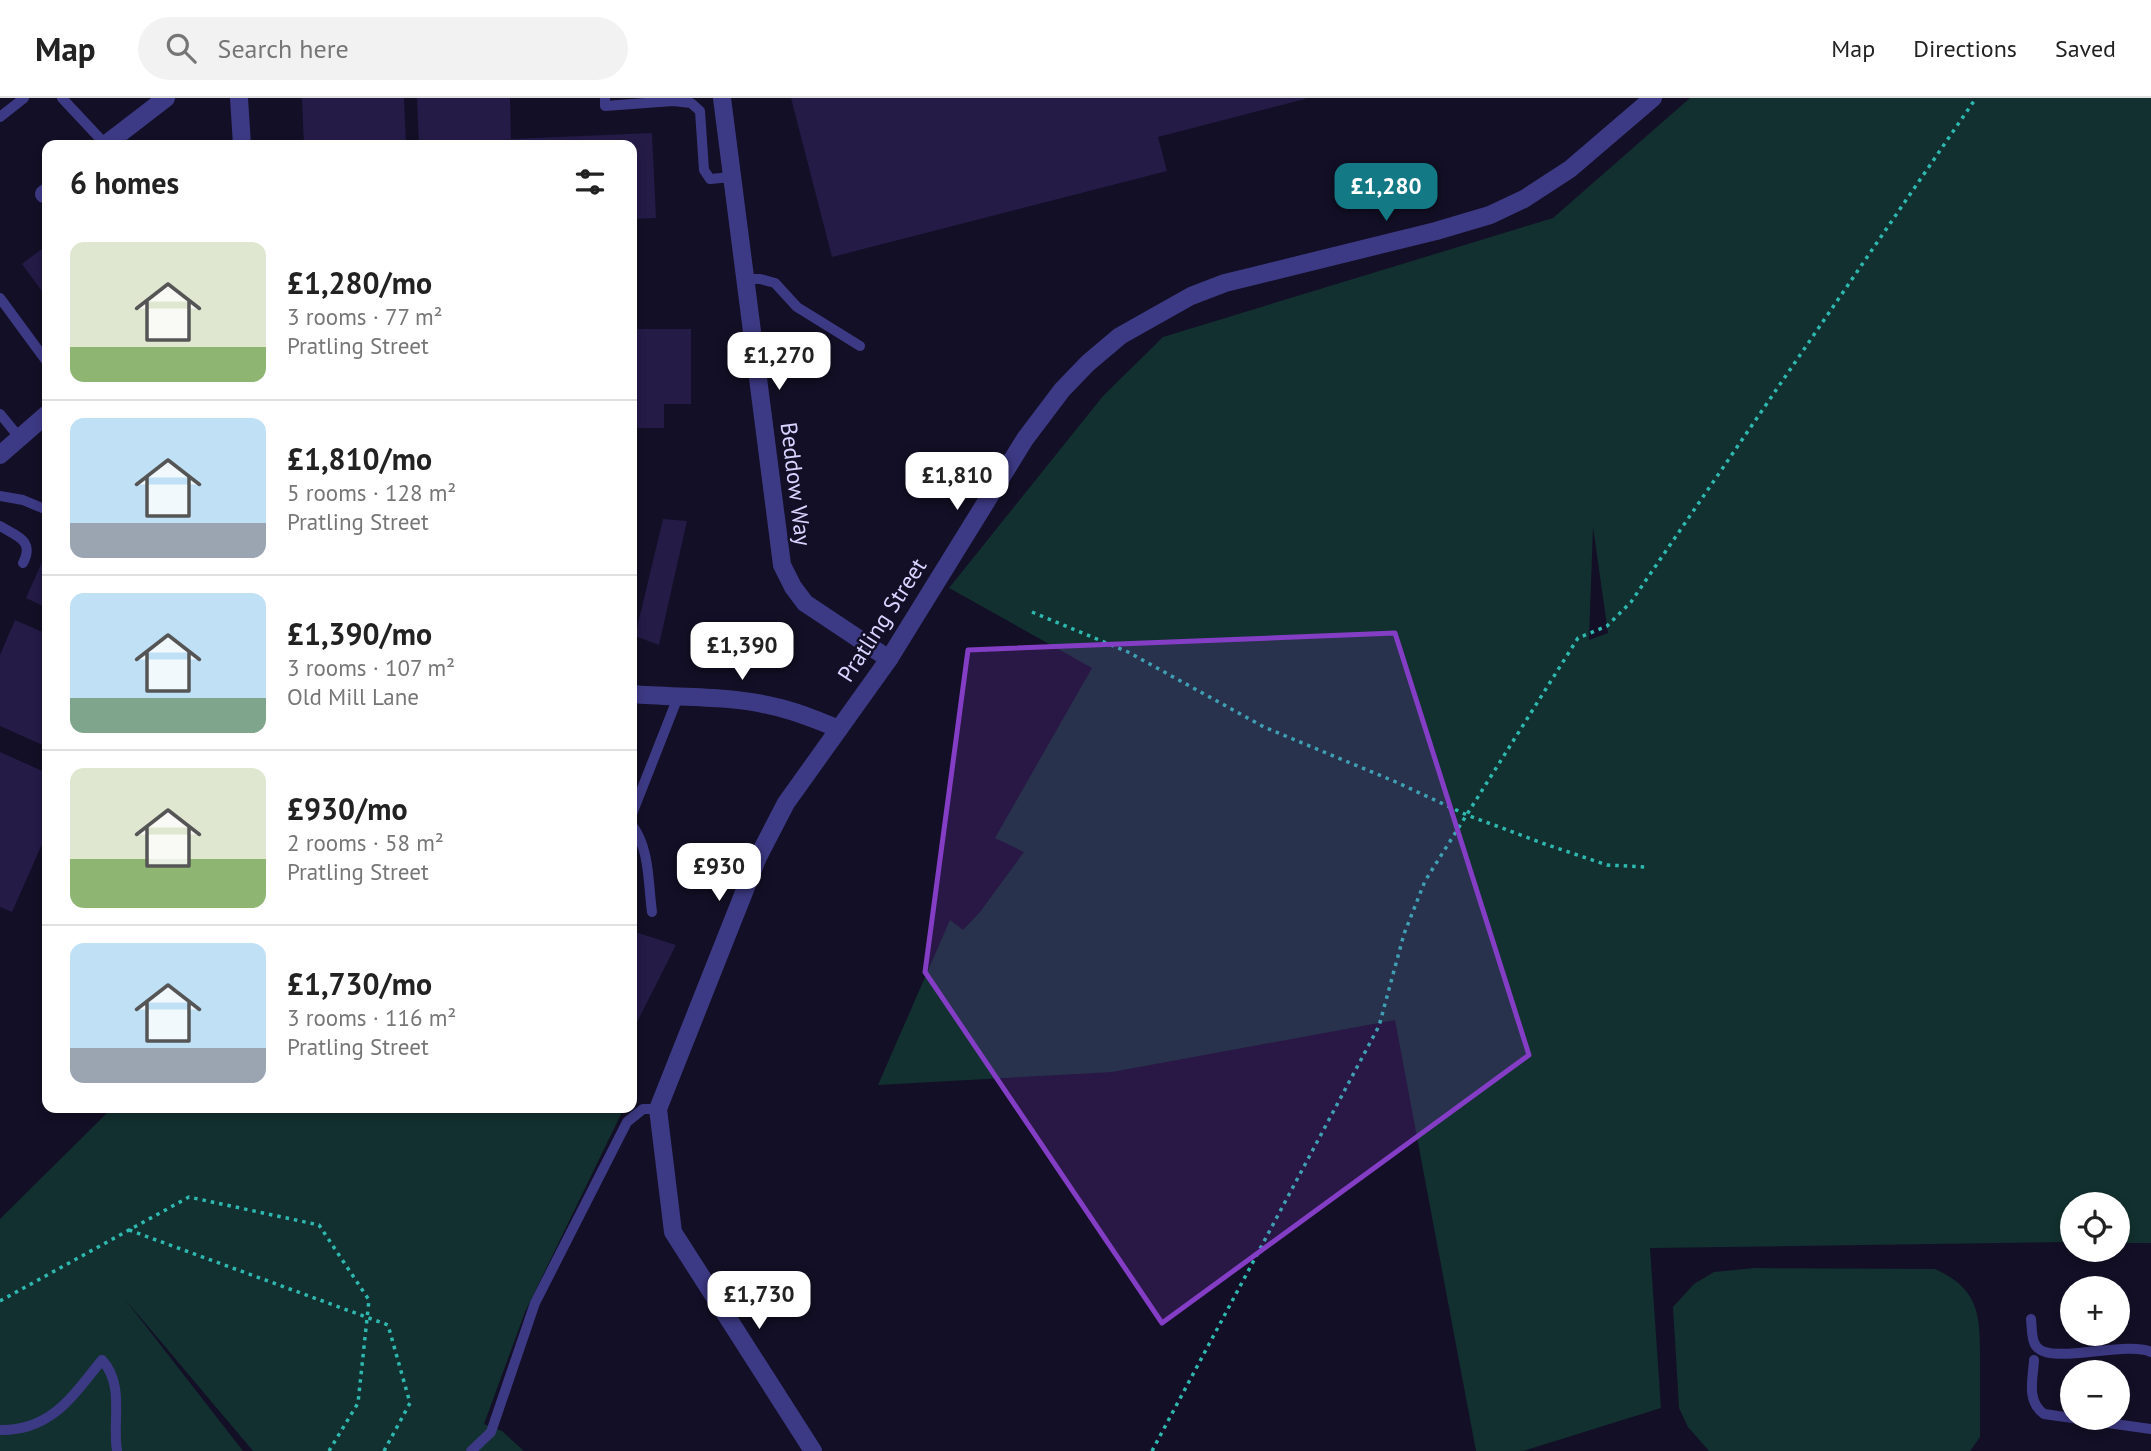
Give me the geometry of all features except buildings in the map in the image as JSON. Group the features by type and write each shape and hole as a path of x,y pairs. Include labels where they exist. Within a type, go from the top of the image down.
{"street":[{"path":"112,140 166,98"},
{"path":"239,98 242,140"},
{"name":"Beddow Way","path":"722,98 782,565 805,603 889,659"},
{"name":"Pratling Street","path":"813,1451 673,1232 658,1110 758,857 786,803 889,659 1042,414 1088,363 1120,337 1191,296 1224,283 1456,226 1490,215 1524,199 1570,169 1653,98"},
{"path":"0,455 42,418"},
{"path":"637,694 770,705 797,712 839,729"}],"lane":[{"path":"0,117 24,98"},
{"path":"62,98 101,140"},
{"path":"605,98 606,106 673,101 691,103 700,111 704,170 710,178 732,177"},
{"path":"745,279 775,283 797,307 860,346"},
{"path":"0,298 42,355"},
{"path":"0,414 19,437"},
{"path":"0,496 23,500 42,508"},
{"path":"0,526 27,545 28,555 23,563"},
{"path":"637,801 678,697"},
{"path":"637,831 644,848 652,912"},
{"path":"471,1451 491,1432 535,1303 627,1122 643,1109 658,1110"},
{"path":"2031,1319 2033,1341 2036,1348 2045,1353 2137,1348 2151,1352"},
{"path":"0,1430 26,1428 49,1417 73,1398 102,1360 107,1365 116,1390 117,1451"},
{"path":"2034,1360 2033,1404 2044,1414 2151,1429"}],"path":[{"path":"1152,1451 1379,1026 1404,934 1425,881 1578,638 1607,626 1631,602 1976,98"},
{"path":"1032,612 1128,652 1264,727 1396,782 1466,815 1607,865 1646,867"},
{"path":"0,1301 189,1197 319,1225 369,1300 358,1403 329,1451"},
{"path":"129,1230 388,1325 410,1403 384,1451"}],"highlighted area":[{"path":"1395,633 1529,1055 1162,1323 925,972 968,650"}],"green space":[{"path":"1690,98 2151,98 2151,1243 2130,1243 2130,1192 2060,1192 2060,1242 1650,1248 1661,1408 1523,1451 1476,1451 1395,1020 1112,1072 878,1085 950,920 963,930 980,912 1024,852 995,838 1092,668 949,588 1103,396 1163,337 1553,218","holes":["1593,527 1608,633 1589,640"]},
{"path":"107,1113 622,1113 525,1312 484,1424 502,1431 524,1451 253,1451 124,1298 243,1451 0,1451 0,1219"},
{"path":"1755,1268 1935,1269 1962,1286 1975,1308 1980,1334 1980,1437 1970,1451 1709,1451 1688,1427 1679,1408 1673,1307 1694,1284 1714,1272"}]}
